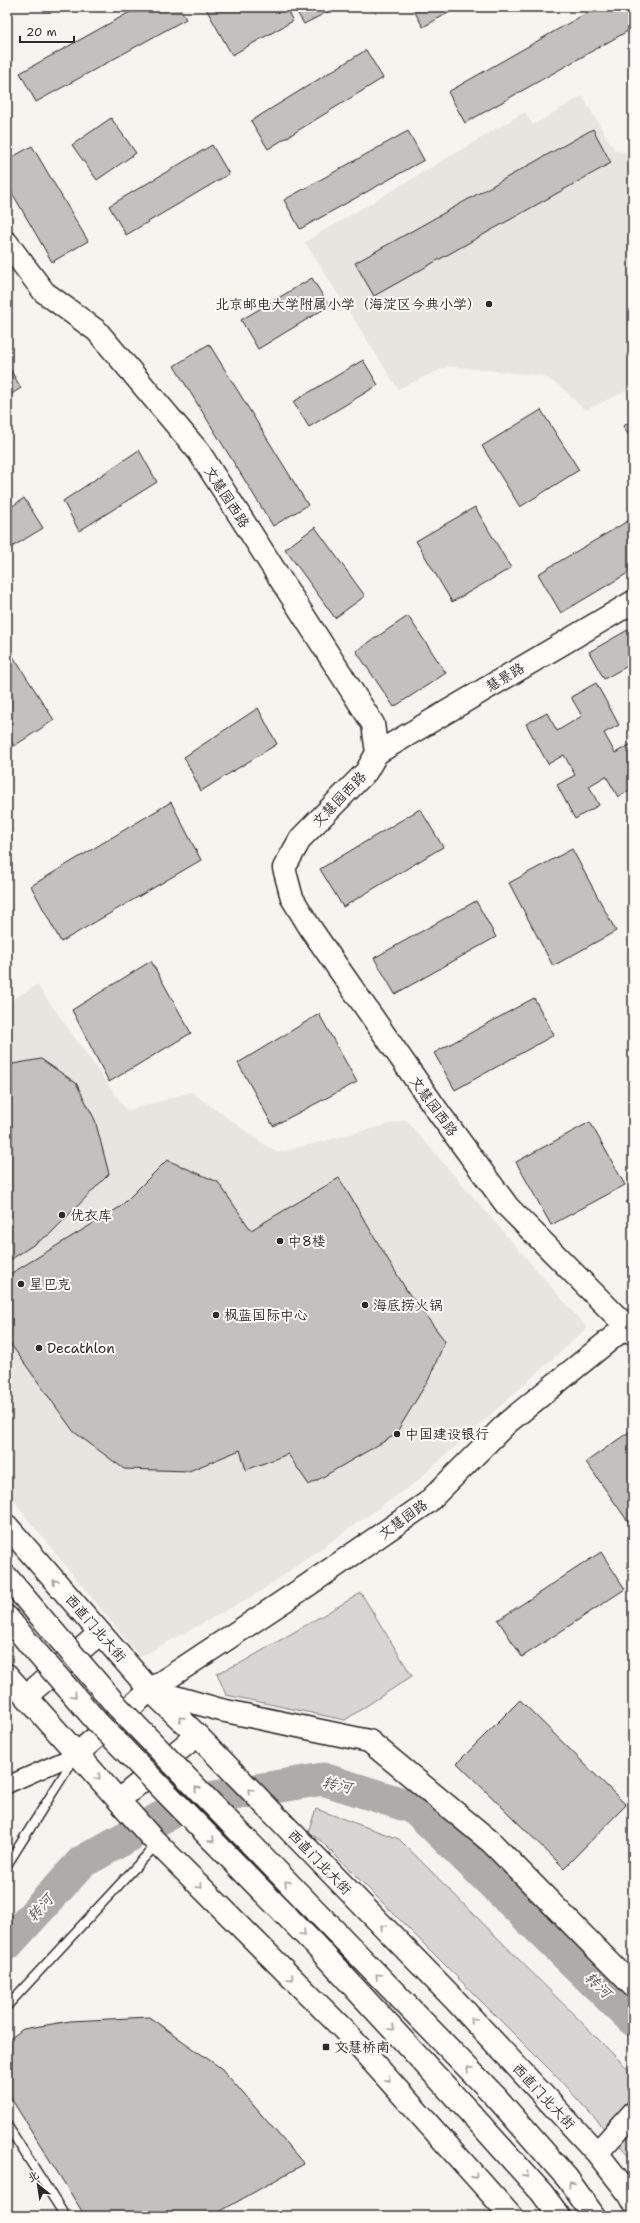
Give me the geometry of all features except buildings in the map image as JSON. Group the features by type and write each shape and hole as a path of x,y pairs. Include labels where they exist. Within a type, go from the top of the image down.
{"main road":[{"name":"文慧园西路","path":"7,243 44,292 97,331 199,452 373,724 377,753 366,772 301,838 284,868 292,898 311,929 439,1113 508,1207 631,1326"},
{"name":"慧景路","path":"377,753 633,602"},
{"name":"文慧园路","path":"77,1754 150,1690 308,1585 427,1502 507,1423 631,1326"},
{"name":"西直门北大街","path":"7,1526 99,1634 150,1690 202,1741 454,1999 597,2153 632,2198"},
{"path":"7,1577 117,1706 496,2097 567,2178 594,2216"},
{"path":"7,1617 98,1723 315,1945 472,2115 542,2193 559,2216"},
{"path":"26,1696 99,1634"},
{"path":"7,1675 155,1841 343,2030 511,2216"},
{"path":"150,1690 221,1710 369,1741 491,1842 633,1986"},
{"path":"116,1797 202,1741"},
{"path":"597,2153 633,2114"},
{"path":"597,2153 633,2126"}],"street":[{"path":"7,1784 77,1754"}],"lane":[{"path":"7,1865 77,1754"},
{"path":"7,2006 155,1841"},
{"path":"7,2125 65,2216"}],"shaded area":[{"name":"北京邮电大学附属小学（海淀区今典小学）","path":"582,96 615,151 625,152 633,169 633,388 585,410 561,387 544,376 448,366 398,389 305,242 525,112 533,125"},
{"path":"37,985 127,1111 191,1092 277,1153 406,1120 587,1328 417,1481 258,1593 140,1657 22,1512 7,1489 7,1003"},
{"path":"361,1593 412,1676 345,1720 226,1695 217,1673 241,1663"},
{"path":"316,1809 399,1839 633,2074 633,2160 557,2077 321,1841 308,1832"}],"waterway":[{"name":"转河","path":"7,1944 82,1862 191,1801 323,1779 415,1808 633,2020"}],"place":[{"name":"北京邮电大学附属小学（海淀区今典小学）","path":"489,304"},
{"name":"优衣库","path":"62,1215"},
{"name":"中8楼","path":"280,1241"},
{"name":"星巴克","path":"21,1284"},
{"name":"海底捞火锅","path":"365,1305"},
{"name":"枫蓝国际中心","path":"216,1315"},
{"name":"Decathlon","path":"39,1348"},
{"name":"中国建设银行","path":"397,1434"},
{"name":"文慧桥南","path":"326,2047"}]}
